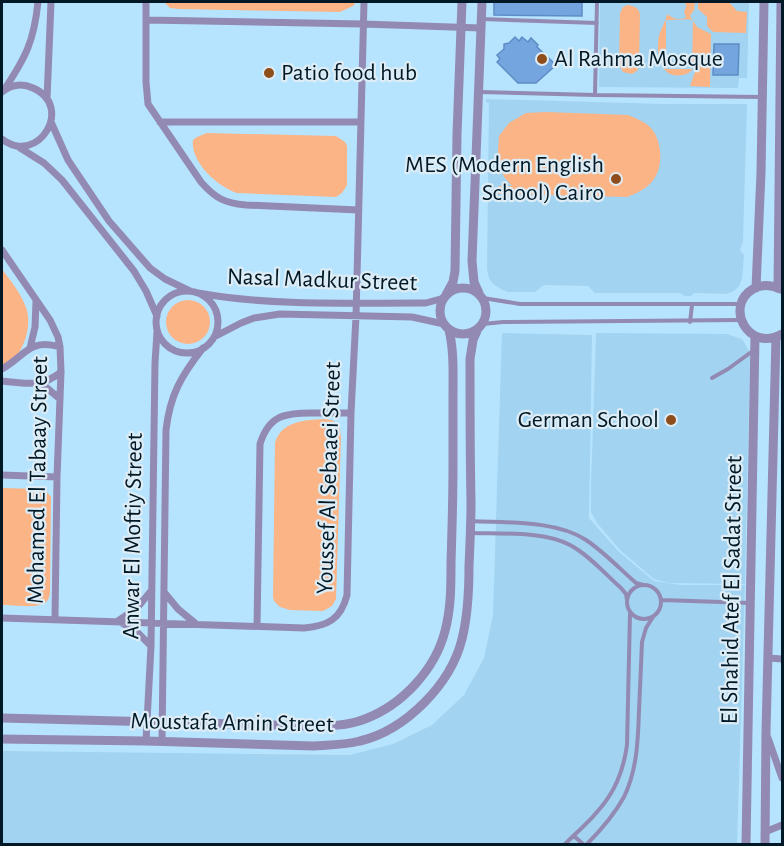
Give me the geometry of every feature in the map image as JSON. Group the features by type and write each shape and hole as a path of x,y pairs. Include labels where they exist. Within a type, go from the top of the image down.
{"street":[{"path":"3,91 28,50 36,23 38,2"},
{"path":"17,146 28,146 39,141 47,132 51,122 52,114 47,99 51,2"},
{"path":"146,2 148,104 201,182 211,193 222,200 246,206 358,210"},
{"name":"Youssef Al Sebaaei Street","path":"2,618 318,627 338,615 344,606 347,595 364,2"},
{"path":"462,2 456,271 440,311 446,327 458,334 468,334 480,327 486,315 486,306 474,282 472,261 482,2"},
{"path":"756,288 764,2"},
{"path":"779,335 762,338 755,336 745,327 740,312 744,297 756,288 767,285 780,289 781,2"},
{"path":"146,20 461,27 481,23"},
{"path":"3,91 15,85 28,85 39,90 47,99"},
{"path":"459,100 478,97"},
{"path":"762,97 780,97"},
{"path":"2,141 17,146 44,163 62,180 134,271 157,316 158,332 162,340 176,351 185,353 203,348 214,337 217,329 218,320 212,304 198,293 165,279 150,268 109,221 68,160 51,122"},
{"path":"160,122 361,122"},
{"name":"Mohamed El Tabaay Street","path":"2,250 50,320 60,347 56,620"},
{"path":"445,296 453,290 462,288 471,289 481,296"},
{"path":"157,316 161,306 169,297 178,292 190,291"},
{"name":"Nasal Madkur Street","path":"198,293 243,300 356,303 426,303 445,296"},
{"path":"30,348 35,327 36,302"},
{"name":"Nasal Madkur Street","path":"214,337 241,323 280,314 412,317 446,327"},
{"name":"Moustafa Amin Street","path":"2,718 335,726 365,719 393,704 406,693 431,664 445,634 450,605 453,521 453,349 446,327"},
{"name":"Moustafa Amin Street","path":"2,739 339,745 374,736 400,722 419,708 451,669 459,649 466,619 471,533 470,359 473,340 480,327"},
{"name":"Anwar El Moftiy Street","path":"146,741 151,646 155,363 158,332"},
{"name":"El Shahid Atef El Sadat Street","path":"765,844 768,641 779,335"},
{"name":"El Shahid Atef El Sadat Street","path":"746,844 755,336"},
{"path":"2,369 30,348 43,344 60,347"},
{"name":"Anwar El Moftiy Street","path":"162,741 165,430 167,415 176,388 203,348"},
{"path":"2,381 41,383 61,372"},
{"path":"41,383 60,399"},
{"path":"257,626 260,444 263,433 274,420 285,414 351,413"},
{"path":"2,475 57,477"},
{"path":"453,521 471,521"},
{"path":"452,532 471,533"},
{"path":"151,591 136,608 117,621 136,631 151,646"},
{"path":"164,591 178,609 195,623"},
{"path":"750,640 768,641"},
{"path":"750,657 759,654 768,658 783,659"},
{"name":"El Shahid Atef El Sadat Street","path":"766,732 783,778"},
{"path":"765,832 783,825"}],"lane":[{"path":"595,95 597,2"},
{"path":"481,23 597,23"},
{"path":"478,97 595,95 762,97"},
{"path":"481,296 520,304 741,304"},
{"path":"690,322 692,305"},
{"path":"480,327 503,322 741,320"},
{"path":"712,378 723,373 755,349"},
{"path":"471,521 541,525 565,530 587,541 636,583 654,588 662,600 660,610 646,628 642,642 637,748 633,772 624,796 603,827 585,844 574,836"},
{"path":"471,533 539,536 560,541 580,552 626,594 630,613 627,745 624,766 603,807 565,844"},
{"path":"627,600 634,588 643,585"},
{"path":"662,600 751,603"},
{"path":"630,613 641,620 653,617"}],"shaded area":[{"path":"164,2 356,2 353,6 340,12 179,9 170,8"},
{"path":"600,2 749,2 747,78 739,78 738,88 599,87"},
{"path":"685,2 695,2 690,16 692,19 666,20 666,69 692,69 682,75 669,74 660,60 658,52 660,32 667,14 676,19 686,17"},
{"path":"698,2 729,2 737,11 747,12 746,33 713,32 707,26 707,17 698,9"},
{"path":"628,5 637,8 640,16 639,66 632,74 623,72 619,65 620,13 623,7"},
{"path":"693,21 697,27 711,34 710,87 690,86 698,55 692,69"},
{"name":"MES (Modern English School) Cairo","path":"486,99 747,104 743,241 740,250 744,255 742,279 739,286 726,294 694,293 691,296 685,296 680,293 595,293 588,286 544,285 535,292 508,292 493,284 487,269 489,103"},
{"path":"526,113 628,115 649,126 657,137 660,152 659,166 654,179 645,188 627,197 498,194 499,186 512,186 498,166 499,136 509,123"},
{"path":"207,133 336,136 347,146 347,185 336,197 237,193 214,179 196,157 193,140"},
{"path":"2,269 23,300 28,324 21,350 2,366"},
{"path":"188,300 197,301 204,306 209,313 209,331 204,338 197,343 188,344 179,343 172,338 167,331 166,322 167,313 172,306 179,301"},
{"path":"502,333 592,335 589,518 618,551 654,581 681,585 745,585 737,844 2,844 2,751 350,755 393,744 432,725 464,695 484,658 493,615"},
{"name":"German School","path":"596,333 727,334 742,339 748,349 750,354 745,584 669,583 654,579 620,550 597,523 591,512"},
{"path":"324,419 339,424 341,437 336,599 332,606 323,611 290,610 280,607 273,597 275,443 278,436 288,426 302,421"},
{"path":"2,488 45,490 51,497 50,593 48,600 43,604 2,605"}],"building":[{"path":"494,2 582,2 582,16 494,15"},
{"path":"515,37 519,41 522,37 528,42 531,38 556,65 536,83 518,83 497,62 500,59 497,55 504,49 504,44 509,43"},
{"path":"714,44 739,44 738,75 713,75"}],"place":[{"name":"Al Rahma Mosque","path":"542,59"},
{"name":"Patio food hub","path":"269,73"},
{"name":"MES (Modern English School) Cairo","path":"616,179"},
{"name":"German School","path":"671,420"}]}
